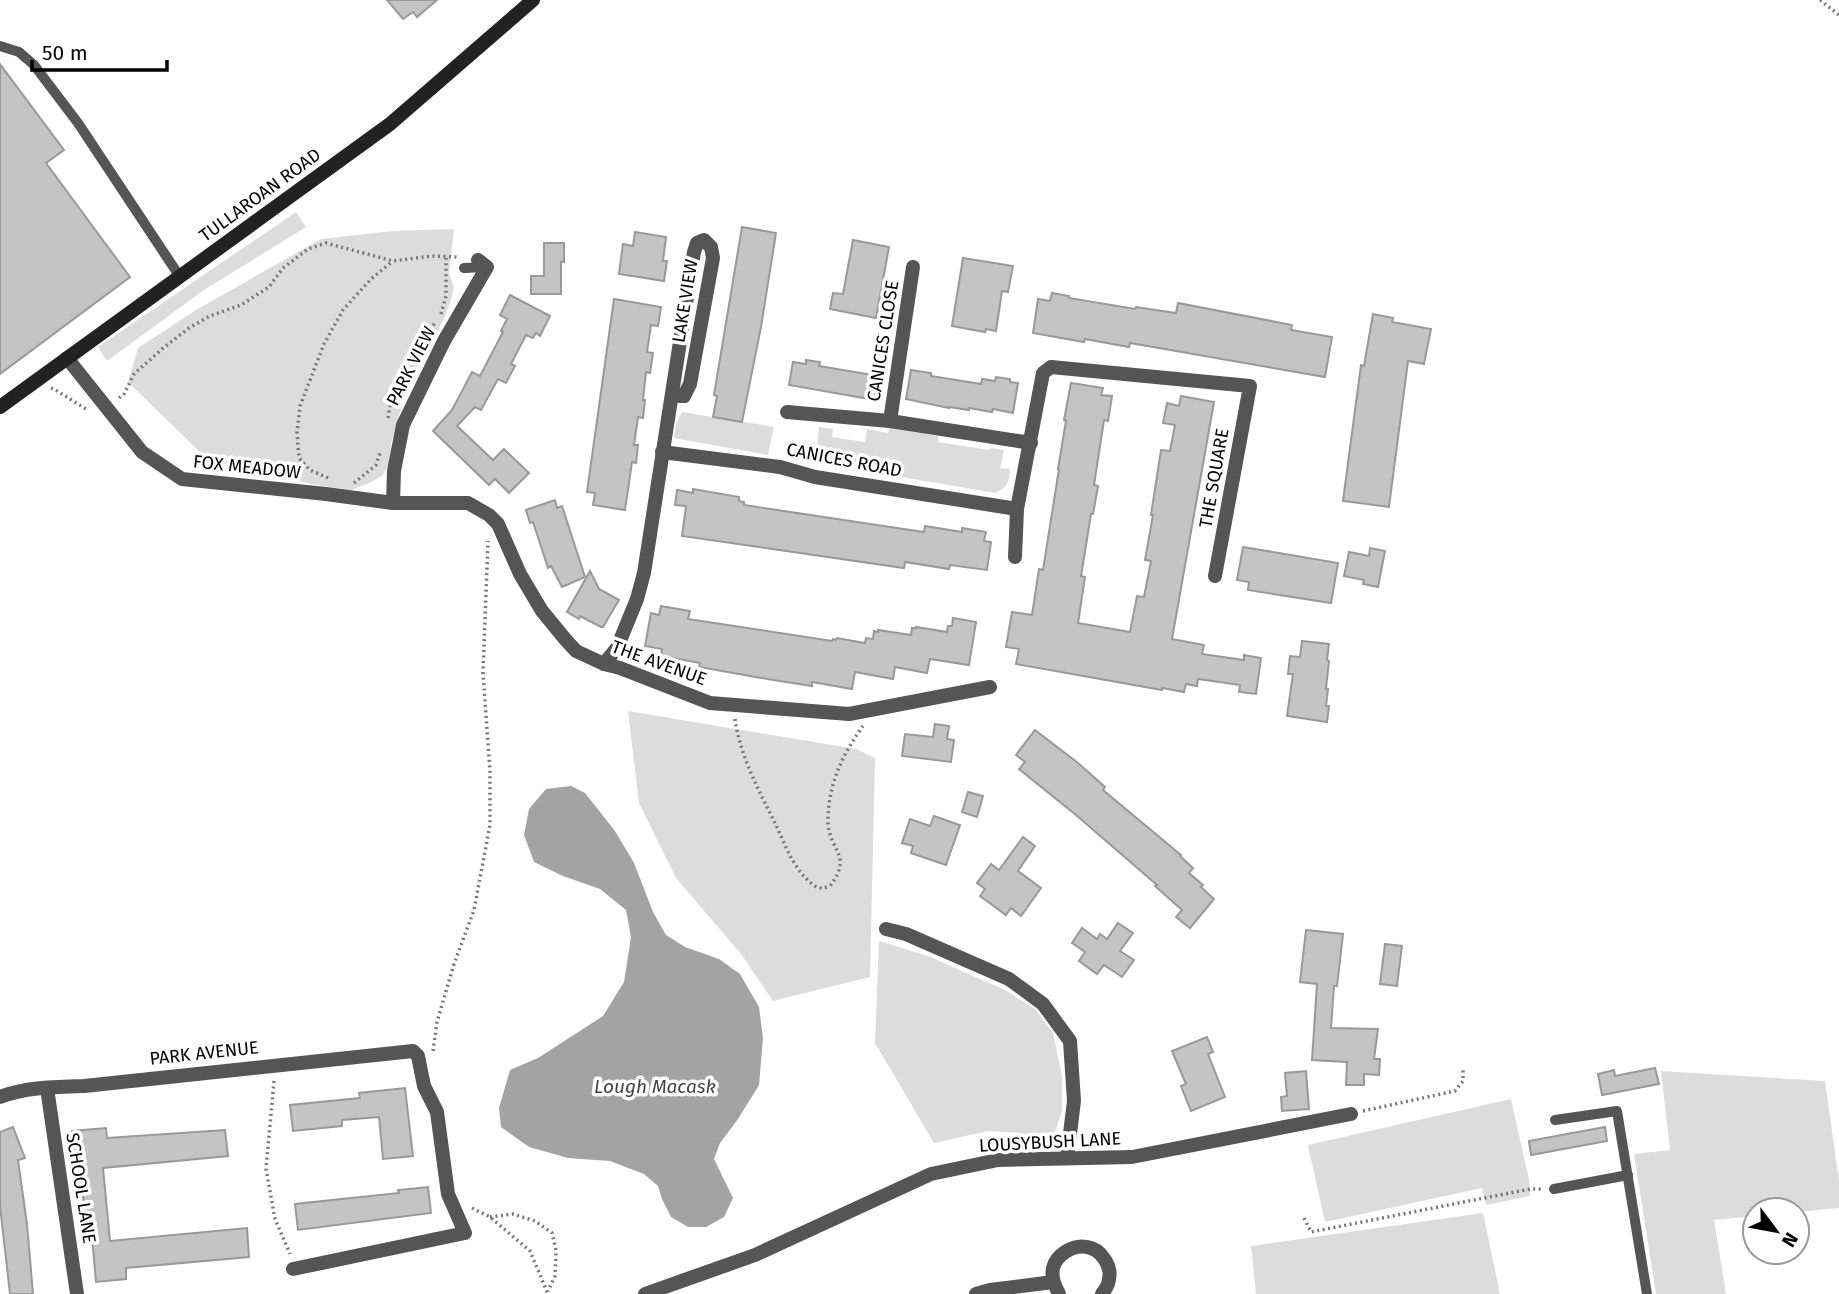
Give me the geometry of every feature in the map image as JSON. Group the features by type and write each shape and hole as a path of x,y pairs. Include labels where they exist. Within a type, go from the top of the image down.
{"street":[{"name":"TULLAROAN ROAD","path":"0,407 390,124 533,0"},
{"name":"LAKE VIEW","path":"604,664 617,648 637,599 653,523 662,452 694,252 696,243 704,240 711,247 713,258 691,384 684,396 672,396"},
{"name":"PARK VIEW","path":"393,503 394,471 403,425 483,264"},
{"name":"CANICES CLOSE","path":"890,421 914,267"},
{"name":"FOX MEADOW","path":"67,358 142,452 182,479 393,503"},
{"name":"THE SQUARE","path":"1031,443 1043,373 1051,367 1250,386 1215,576"},
{"name":"CANICES CLOSE","path":"787,412 890,421 1031,443"},
{"path":"1016,557 1017,509 1031,443"},
{"name":"CANICES ROAD","path":"662,452 780,467 815,477 1017,509"},
{"path":"393,503 468,503 489,515"},
{"name":"THE AVENUE","path":"489,515 498,524 520,573 542,611 576,651 710,703 849,714 990,687"},
{"path":"886,929 906,934 1009,979 1043,1004 1070,1041 1074,1101 1067,1158"},
{"name":"PARK AVENUE","path":"0,1097 47,1088 413,1051 418,1056 424,1086 437,1112 448,1194 465,1233 293,1269"},
{"name":"SCHOOL LANE","path":"47,1088 77,1294"},
{"name":"LOUSYBUSH LANE","path":"645,1294 755,1255 931,1174 998,1160 1132,1157 1351,1114"},
{"path":"976,1294 990,1290 1056,1288 1053,1268 1060,1255 1072,1248 1087,1247 1100,1253 1108,1265 1110,1279 1102,1294"}],"lane":[{"path":"0,46 19,52 34,65 78,123 180,277"},
{"path":"464,268 483,264"},
{"path":"1555,1119 1617,1111 1647,1294"},
{"path":"1554,1189 1628,1175"}],"path":[{"path":"1820,0 1839,15"},
{"path":"43,387 54,389 98,416 124,394 134,374 170,342 210,316 241,306 269,287 283,268 308,249 327,243 393,261 432,256 458,257"},
{"path":"387,424 390,400 405,364 440,316 446,296 446,256"},
{"path":"330,478 310,470 299,458 297,433 300,406 324,344 343,310 371,279 393,261"},
{"path":"349,486 364,477 376,465 382,446"},
{"path":"432,1057 437,1022 474,909 490,825 490,771 483,673 489,515"},
{"path":"735,706 735,721 740,741 765,804 800,871 817,887 822,888 830,886 840,870 841,861 827,824 831,785 841,760 877,709"},
{"path":"275,1065 267,1169 275,1219 289,1249 293,1269"},
{"path":"1351,1114 1455,1091 1463,1081 1463,1070"},
{"path":"1304,1218 1311,1232 1530,1188 1554,1189"},
{"path":"465,1204 490,1217 530,1251 548,1292"},
{"path":"490,1217 513,1214 535,1221 552,1233 556,1250 555,1276 548,1292"}],"shaded area":[{"path":"296,212 306,227 204,290 107,361 98,347"},
{"path":"454,229 449,273 454,288 450,303 444,319 409,380 391,444 390,463 382,476 369,483 351,490 311,484 208,460 128,382 138,348 196,310 321,239 393,231"},
{"path":"682,412 774,427 768,455 674,438 676,424"},
{"path":"819,427 833,429 832,437 865,442 867,429 888,433 889,428 938,436 938,442 1004,450 1000,468 1010,469 1008,481 1003,489 995,493 815,462"},
{"path":"628,711 856,749 875,758 870,977 773,1001 741,954 676,878 639,803"},
{"path":"879,941 928,956 1007,991 1036,1010 1053,1033 1062,1076 1062,1111 1051,1144 1021,1133 988,1131 934,1143 875,1043"},
{"path":"1661,1071 1825,1081 1839,1181 1839,1208 1811,1211 1811,1196 1741,1196 1741,1217 1714,1220 1726,1294 1656,1294 1634,1154 1670,1150"},
{"path":"1511,1099 1530,1196 1486,1205 1482,1188 1325,1222 1308,1145"},
{"path":"1483,1213 1500,1294 1256,1294 1251,1246"}],"water":[{"name":"Lough Macask","path":"571,786 585,793 615,831 634,863 653,912 666,935 685,947 719,959 740,974 759,1007 763,1038 759,1085 720,1143 714,1159 733,1198 724,1217 706,1227 688,1227 671,1217 658,1186 644,1174 610,1161 568,1158 529,1147 501,1127 499,1108 510,1070 538,1058 603,1016 624,982 631,937 626,910 600,889 534,862 524,835 529,809 546,789"}],"building":[{"path":"387,0 437,0 417,17 413,12 403,19"},
{"path":"0,64 64,150 46,163 130,277 0,374"},
{"path":"742,227 776,233 742,422 713,417 717,396 714,395"},
{"path":"635,232 666,237 664,281 619,274 623,244 633,246"},
{"path":"853,240 889,247 876,318 830,309 833,293 843,294"},
{"path":"544,243 564,243 561,294 531,294 531,276 544,276"},
{"path":"963,258 1013,266 1008,292 1002,291 996,331 986,329 985,332 952,326"},
{"path":"1052,293 1135,309 1176,313 1178,303 1292,325 1291,330 1332,337 1325,377 1130,343 1129,347 1033,333 1038,299 1050,301"},
{"path":"510,295 550,316 540,336 536,333 533,338 526,335 511,364 515,366 506,383 498,379 481,410 475,407 457,426 493,460 504,449 529,473 509,493 495,479 489,485 433,431 452,410 472,372 480,376 503,332 501,331 507,319 500,315"},
{"path":"614,299 661,307 658,326 651,325 647,352 653,353 650,373 646,372 643,418 638,417 634,445 638,445 636,463 632,462 625,510 593,505 595,493 587,492"},
{"path":"1373,314 1393,318 1392,322 1431,329 1424,364 1408,361 1389,507 1343,501 1361,365 1364,366"},
{"path":"806,360 820,362 819,366 879,376 875,400 789,385 793,362 806,364"},
{"path":"911,370 981,384 982,379 1010,379 1010,382 1018,383 1013,413 993,409 992,412 949,408 906,399"},
{"path":"1071,383 1103,388 1101,395 1112,396 1108,421 1104,420 1094,485 1098,486 1081,576 1085,577 1078,623 1130,632 1137,596 1144,597 1151,561 1145,560 1161,450 1170,451 1175,425 1163,423 1167,403 1179,406 1181,396 1214,402 1172,639 1204,645 1202,654 1244,660 1244,655 1261,658 1256,694 1239,692 1240,685 1198,679 1197,686 1186,684 1184,692 1162,690 1016,664 1019,649 1006,647 1012,612 1032,615 1039,569 1043,570"},
{"path":"693,489 739,497 739,501 744,502 744,505 924,532 925,526 962,532 962,528 986,532 984,541 991,542 987,570 950,565 949,569 905,562 904,568 682,536 686,506 675,505 677,490 693,493"},
{"path":"555,500 557,508 562,506 585,577 562,587 551,566 548,568 533,522 530,523 526,510"},
{"path":"1243,547 1338,563 1331,603 1248,590 1249,582 1237,580"},
{"path":"1370,548 1385,551 1378,587 1363,584 1364,580 1344,576 1349,552 1369,556"},
{"path":"590,571 599,589 619,600 603,627 567,612"},
{"path":"661,606 690,611 688,619 832,641 837,638 865,643 866,638 873,639 874,631 878,630 911,635 912,628 916,627 947,632 948,626 952,626 953,618 976,622 969,665 930,659 927,673 895,667 893,679 855,672 852,689 812,682 812,686 773,680 699,667 700,663 661,656 662,649 645,646 651,613 659,615"},
{"path":"1302,641 1329,644 1327,722 1287,716 1293,674 1288,674 1290,656 1300,657"},
{"path":"935,724 949,726 947,739 954,740 951,762 902,756 905,734 933,737"},
{"path":"1035,730 1078,763 1105,787 1103,790 1193,868 1189,873 1214,899 1190,928 1176,917 1182,910 1155,886 1157,885 1019,769 1025,762 1016,755"},
{"path":"968,792 983,796 977,817 962,812"},
{"path":"934,816 960,825 946,865 911,853 913,846 902,843 910,819 930,826"},
{"path":"1023,837 1035,846 1018,871 1041,888 1021,916 1011,908 1006,915 980,896 985,889 977,883 991,864 999,870"},
{"path":"1118,923 1133,933 1120,951 1134,960 1122,977 1104,965 1097,974 1079,961 1085,952 1072,943 1082,928 1097,939 1100,934 1107,939"},
{"path":"1306,930 1343,934 1337,986 1334,986 1331,1028 1378,1029 1374,1059 1380,1059 1379,1075 1364,1074 1364,1085 1346,1085 1347,1062 1312,1060 1317,984 1300,982"},
{"path":"1385,944 1402,946 1397,986 1380,984"},
{"path":"1207,1037 1213,1052 1208,1054 1225,1097 1191,1111 1181,1086 1186,1084 1172,1051"},
{"path":"1655,1068 1659,1084 1602,1095 1598,1074 1614,1070 1615,1076"},
{"path":"1306,1071 1309,1109 1282,1111 1281,1097 1287,1096 1285,1073"},
{"path":"405,1088 413,1156 383,1159 379,1117 342,1120 342,1126 293,1131 290,1105 360,1098 359,1093"},
{"path":"13,1127 25,1158 18,1160 33,1294 10,1294 0,1206 0,1132"},
{"path":"1605,1127 1607,1141 1531,1155 1529,1141"},
{"path":"106,1128 107,1138 225,1130 228,1156 103,1168 110,1241 247,1228 249,1257 126,1268 126,1279 96,1282 92,1237 87,1237 80,1164 75,1165 72,1131"},
{"path":"428,1187 431,1213 298,1230 295,1204 399,1193 398,1190"}]}
